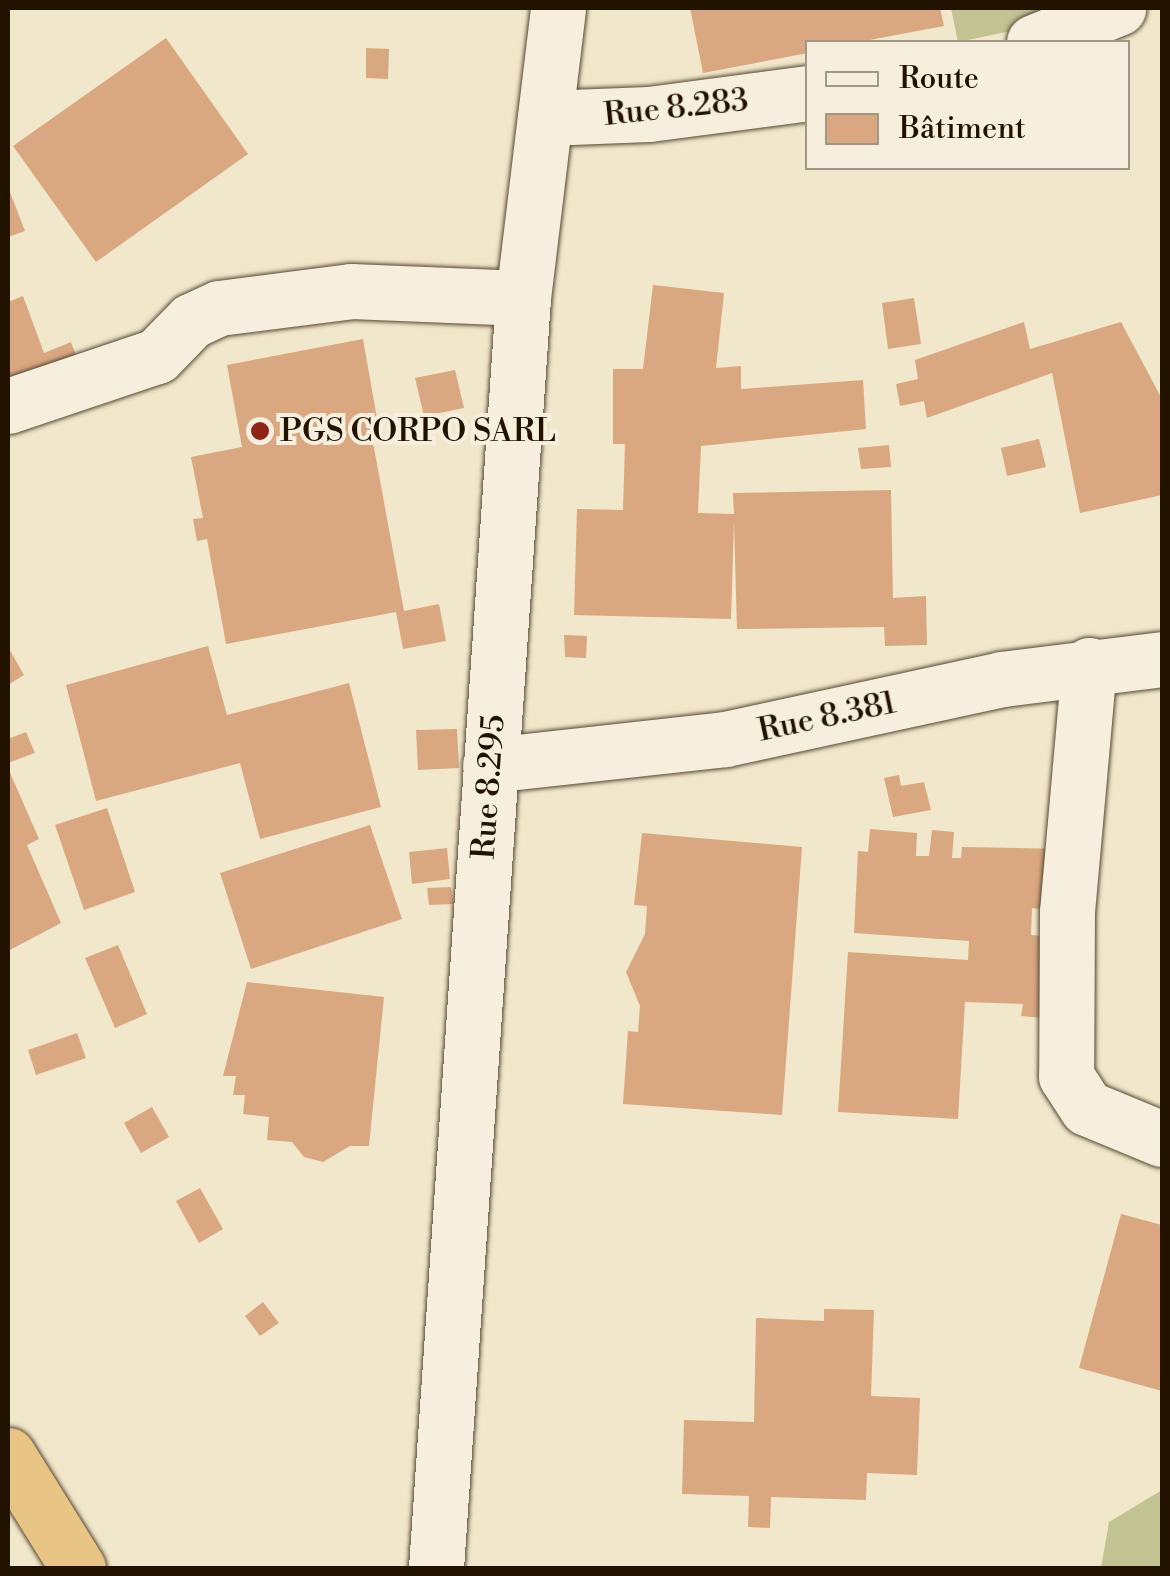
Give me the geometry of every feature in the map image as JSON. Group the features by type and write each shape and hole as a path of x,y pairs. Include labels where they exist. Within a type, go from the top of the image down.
{"highway":[{"path":"12,1470 78,1568"}],"street":[{"name":"Rue 8.295","path":"436,1568 522,298 558,8"},
{"path":"1039,40 1118,8"},
{"name":"Rue 8.283","path":"545,118 649,114 805,93"},
{"path":"8,406 157,356 192,321 218,308 352,291 522,298"},
{"name":"Rue 8.381","path":"490,765 725,739 1088,665 1162,659"},
{"path":"1088,665 1068,912 1066,1076 1087,1108 1162,1139"}],"green space":[{"path":"951,8 1053,8 1049,23 958,40"},
{"path":"1162,1490 1162,1568 1101,1568 1109,1522"}],"building":[{"path":"690,8 940,8 944,26 870,40 805,40 805,54 703,73"},
{"path":"166,38 248,154 96,262 13,146"},
{"path":"366,48 389,49 388,79 366,78"},
{"path":"8,187 25,231 8,237"},
{"path":"653,285 724,293 716,368 741,366 741,389 863,380 866,429 701,446 698,513 734,514 733,493 891,490 893,598 926,596 927,645 885,646 884,627 737,629 734,522 731,619 574,615 577,509 623,510 625,444 613,444 613,369 643,369"},
{"path":"23,296 44,353 71,342 91,395 8,427 8,302"},
{"path":"914,298 921,344 888,349 882,303"},
{"path":"1024,322 1030,349 1121,322 1162,399 1162,495 1080,513 1052,373 927,418 924,401 900,406 896,384 918,379 915,360"},
{"path":"363,339 378,424 370,426 404,611 439,604 446,641 403,649 396,612 226,644 207,539 197,541 193,519 203,518 191,457 242,447 227,365"},
{"path":"455,370 464,408 424,416 415,378"},
{"path":"1039,439 1046,467 1007,476 1001,448"},
{"path":"889,445 891,467 861,469 858,448"},
{"path":"564,635 587,636 586,658 565,657"},
{"path":"208,646 227,715 349,683 381,807 260,839 240,763 96,801 66,685"},
{"path":"8,647 24,675 8,685"},
{"path":"457,729 459,768 418,770 416,730"},
{"path":"26,732 35,753 8,763 8,739"},
{"path":"8,768 39,839 27,845 61,923 8,951"},
{"path":"899,775 901,786 924,782 931,810 893,817 884,778"},
{"path":"107,808 135,892 84,910 55,825"},
{"path":"370,825 402,919 251,969 220,873"},
{"path":"870,829 917,833 916,856 929,856 932,830 954,832 952,858 961,858 962,847 1065,849 1049,910 1032,908 1031,935 1056,937 1042,1018 1021,1016 1023,1004 965,1002 958,1119 838,1112 848,952 968,960 969,941 854,933 858,851 868,852"},
{"path":"642,833 802,847 782,1115 623,1104 628,1031 638,1032 640,1006 626,972 645,934 647,906 634,905"},
{"path":"447,848 450,879 412,884 409,852"},
{"path":"451,887 453,904 429,905 427,888"},
{"path":"118,945 147,1014 115,1028 85,958"},
{"path":"247,982 384,997 369,1146 350,1146 323,1162 304,1157 292,1142 267,1140 269,1117 243,1114 245,1095 233,1095 236,1076 223,1076"},
{"path":"77,1033 86,1058 36,1075 28,1050"},
{"path":"152,1107 169,1137 141,1153 124,1123"},
{"path":"200,1188 223,1229 199,1243 176,1201"},
{"path":"1121,1214 1162,1225 1162,1391 1079,1368"},
{"path":"263,1302 279,1323 260,1336 245,1316"},
{"path":"824,1309 874,1310 871,1396 920,1398 917,1475 867,1473 866,1500 771,1497 770,1528 748,1527 749,1496 682,1494 684,1420 754,1422 756,1318 824,1321"}],"place":[{"name":"PGS CORPO SARL","path":"260,431"}]}
